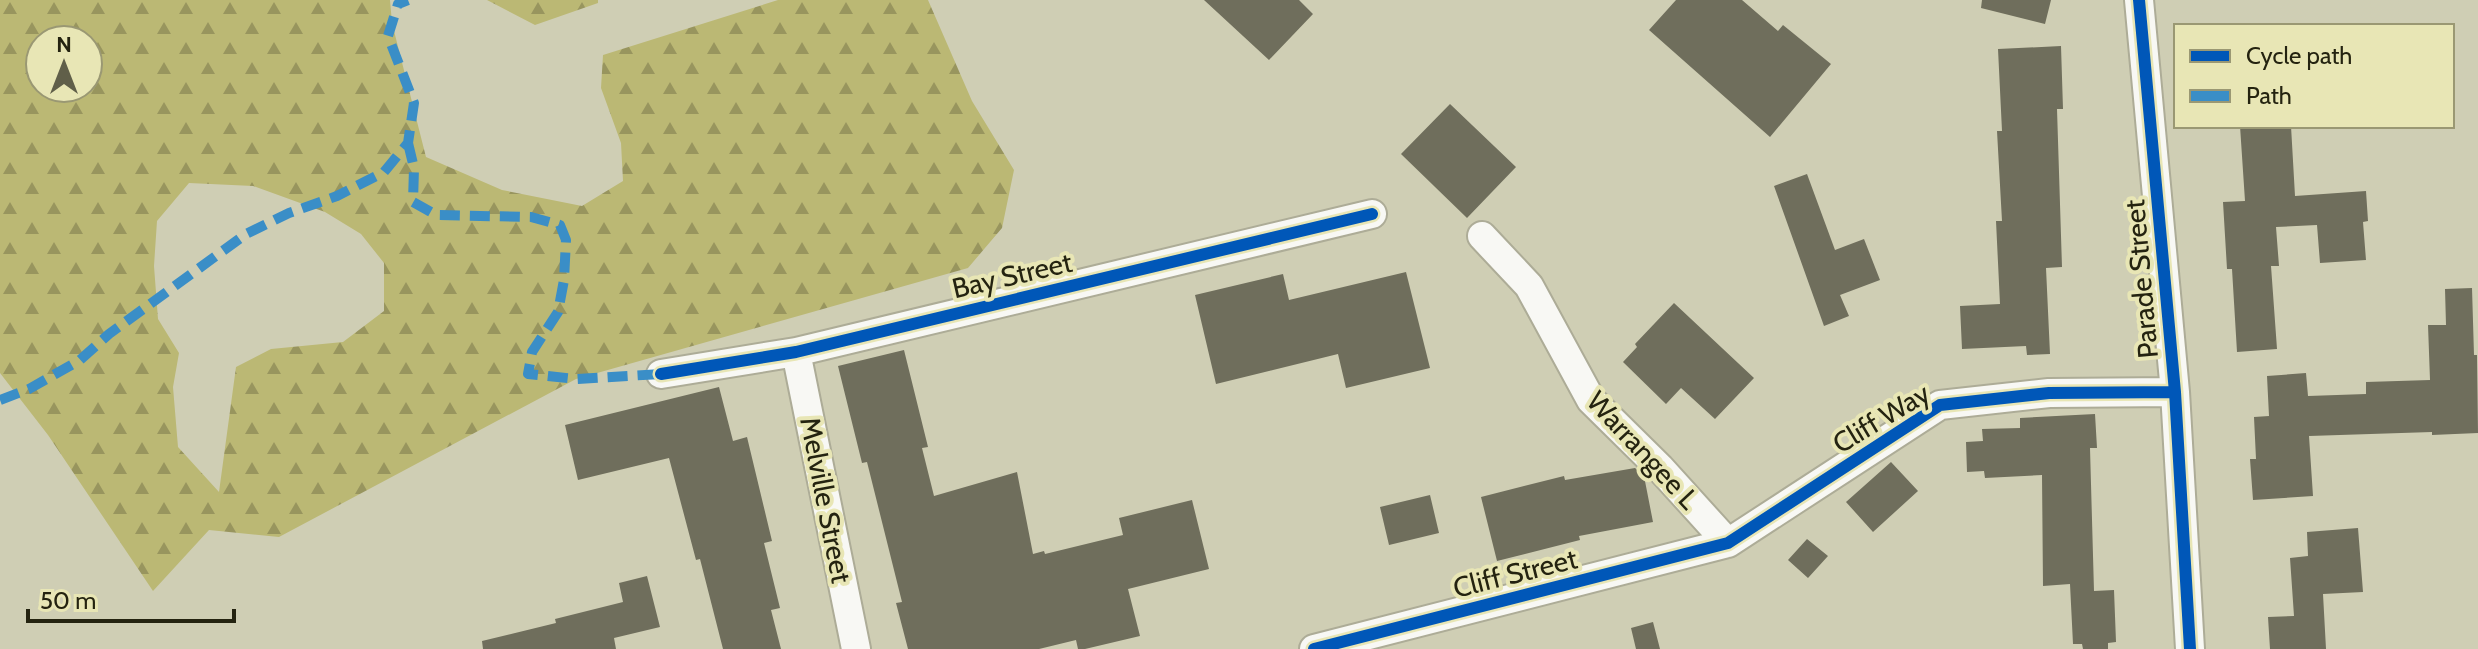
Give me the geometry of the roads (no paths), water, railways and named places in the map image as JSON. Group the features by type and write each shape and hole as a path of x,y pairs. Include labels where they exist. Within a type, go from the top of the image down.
{"street":[{"name":"Parade Street","path":"2139,0 2175,392 2190,649"},
{"name":"Bay Street","path":"661,374 796,352 1372,214"},
{"name":"Warrangee L","path":"1482,236 1529,286 1591,400 1660,468 1728,543"},
{"name":"Melville Street","path":"796,352 856,649"},
{"name":"Cliff Way","path":"1728,543 1940,405 2049,393 2175,392"},
{"name":"Cliff Street","path":"1314,649 1728,543"}]}
